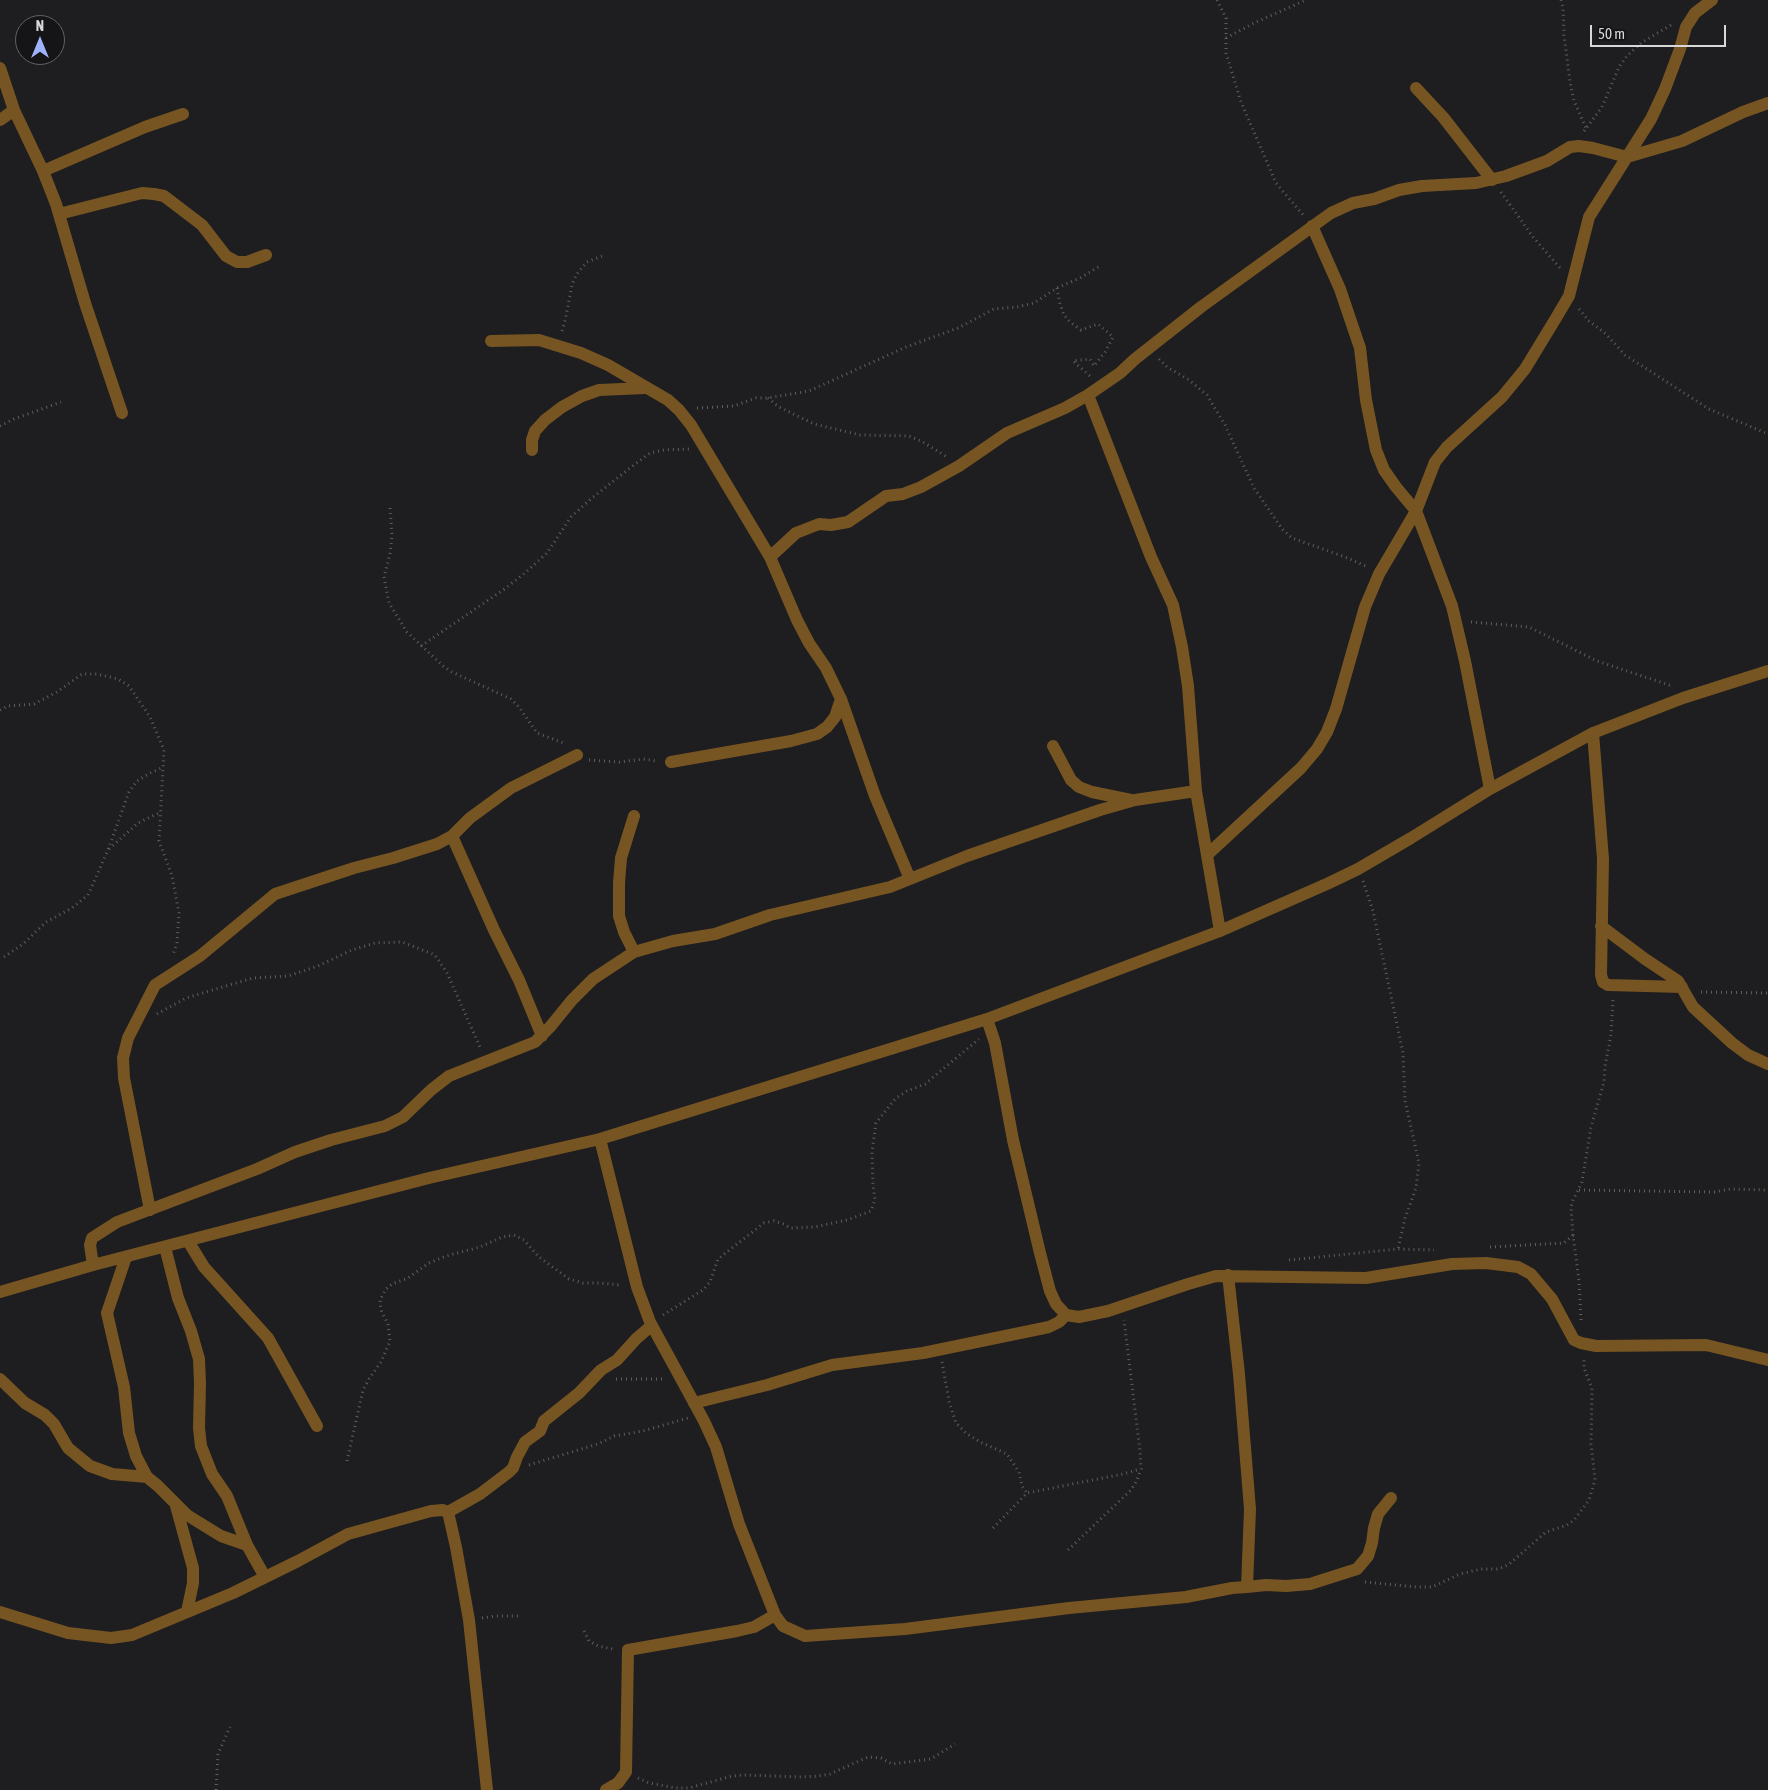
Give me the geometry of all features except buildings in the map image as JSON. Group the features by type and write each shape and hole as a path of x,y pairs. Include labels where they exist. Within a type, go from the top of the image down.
{"street":[{"path":"1208,854 1301,768 1328,732 1358,628 1379,574 1416,511 1435,462 1447,447 1502,397 1525,369 1569,296 1589,218 1647,126 1665,89 1686,27 1695,13 1712,0"},
{"path":"0,68 14,110 43,171 59,214 85,302 122,413"},
{"path":"1416,88 1444,117 1492,180"},
{"path":"770,557 796,533 819,524 831,525 848,522 866,512 886,496 903,494 922,487 959,466 1008,433 1065,408 1088,395 1120,374 1147,349 1201,307 1280,252 1331,213 1353,203 1374,199 1399,190 1422,186 1476,183 1492,180 1547,161 1570,146 1593,148 1627,157 1682,140 1743,112 1768,103"},
{"path":"0,120 14,110"},
{"path":"43,171 145,127 183,114"},
{"path":"59,214 142,193 154,194 164,196 202,225 226,256 237,262 247,262 266,255"},
{"path":"1312,226 1340,289 1360,348 1366,400 1376,450 1384,470 1416,511 1452,606 1465,661 1490,789"},
{"path":"490,341 539,340 556,344 608,365 668,400 679,410 701,441 770,557 797,620 809,643 826,668 841,699 875,796 910,879"},
{"path":"532,450 532,440 535,432 545,420 562,407 582,396 599,390 647,388"},
{"path":"1088,395 1151,557 1173,605 1188,686 1196,791 1220,931"},
{"path":"0,1292 94,1265 429,1178 600,1139 989,1026 1220,931 1358,869 1490,789 1593,733 1683,698 1768,670"},
{"path":"671,762 791,741 817,734 827,727 835,717 841,699"},
{"path":"1593,733 1604,859 1601,926 1601,975 1603,982 1608,985 1684,990"},
{"path":"1053,746 1071,780 1079,786 1092,792 1135,800"},
{"path":"150,1210 124,1078 124,1058 128,1038 155,985 200,956 275,894 354,868 437,844 452,836 470,818 511,788 577,755"},
{"path":"94,1265 90,1245 93,1236 116,1222 257,1170 296,1152 330,1140 385,1126 403,1117 431,1090 449,1076 529,1046 542,1036 572,1000 593,979 634,952 673,941 715,934 770,916 890,887 967,856 1100,810 1135,800 1196,791"},
{"path":"634,816 622,858 619,883 619,916 624,932 634,952"},
{"path":"452,836 494,930 519,980 542,1036"},
{"path":"1601,926 1644,959 1678,981 1702,1017 1732,1043 1748,1055 1768,1064"},
{"path":"989,1026 1001,1071 1012,1140 1050,1291 1056,1304 1066,1315 1079,1317 1122,1308 1216,1276 1366,1278 1452,1264 1486,1263 1518,1268 1531,1274 1552,1299 1574,1340 1582,1343 1596,1346 1706,1345 1768,1360"},
{"path":"600,1139 637,1287 650,1324 716,1447 739,1524 775,1615 783,1626 805,1636 905,1629 1069,1608 1186,1597 1232,1588 1310,1584 1357,1569 1368,1556 1378,1514 1391,1498"},
{"path":"188,1241 204,1267 268,1338 317,1426"},
{"path":"165,1247 178,1298 199,1358 199,1428 201,1446 212,1474 227,1496 247,1545 265,1577"},
{"path":"126,1257 107,1313 124,1387 129,1432 136,1456 147,1477 187,1515 222,1536 247,1545"},
{"path":"1228,1275 1239,1374 1250,1510 1247,1587"},
{"path":"697,1409 832,1365 939,1349 1048,1327 1059,1322 1066,1315"},
{"path":"0,1612 68,1633 111,1638 132,1635 298,1562 348,1534 431,1511 443,1510 448,1512 480,1494 513,1468 525,1442 540,1431 544,1421 579,1392 601,1370 627,1351 650,1324"},
{"path":"0,1379 26,1403 45,1415 54,1424 68,1448 90,1466 112,1474 147,1477"},
{"path":"175,1503 193,1568 193,1583 187,1612"},
{"path":"448,1512 469,1620 487,1790"},
{"path":"606,1790 618,1783 626,1772 628,1650 754,1627 775,1615"}],"path":[{"path":"1217,0 1226,18 1226,53 1229,68 1262,155 1276,183 1312,226"},
{"path":"1226,39 1254,23 1306,0"},
{"path":"1561,0 1570,82 1574,101 1587,128"},
{"path":"1570,146 1587,128 1602,107 1619,68 1627,56 1641,43 1695,13"},
{"path":"1492,180 1533,237 1560,267 1569,296 1589,322 1606,334 1625,356 1709,409 1768,434"},
{"path":"556,344 566,322 572,285 576,275 587,262 602,256"},
{"path":"679,410 734,406 756,398 768,398 809,391 913,344 958,328 994,308 1034,304 1057,288 1080,278 1100,266"},
{"path":"1057,288 1064,315 1070,322 1082,330 1098,324 1113,337 1106,352 1094,366 1090,359 1073,360 1101,386"},
{"path":"1147,349 1167,367 1189,380 1207,395 1225,425 1254,488 1282,529 1292,538 1358,562 1379,574"},
{"path":"768,398 778,407 796,416 833,430 860,434 910,436 923,442 959,466"},
{"path":"0,426 60,402"},
{"path":"421,646 506,588 526,572 547,553 571,518 592,498 630,468 650,454 664,450 690,449 701,441"},
{"path":"390,508 392,535 390,554 384,577 389,603 407,632 421,646 452,672 511,699 537,733 567,745 577,755 588,760 671,762"},
{"path":"1456,621 1529,628 1597,661 1672,685 1683,698"},
{"path":"0,710 8,706 34,704 57,692 82,674 97,674 118,679 130,686 150,717 164,750 159,841 172,876 179,913 177,943 169,975"},
{"path":"4,957 23,944 46,922 82,901 88,895 108,850 130,792 137,781 164,767"},
{"path":"108,850 138,823 161,812"},
{"path":"1358,869 1373,911 1390,990 1403,1052 1405,1101 1420,1162 1416,1188 1405,1218 1398,1248"},
{"path":"156,1015 186,998 253,978 288,976 318,966 352,950 375,943 402,942 434,954 447,973 486,1061"},
{"path":"1340,1575 1371,1583 1432,1587 1460,1574 1481,1569 1498,1569 1508,1565 1546,1532 1567,1525 1574,1520 1589,1500 1595,1480 1591,1444 1592,1388 1584,1368 1579,1281 1571,1207 1583,1176 1591,1127 1604,1082 1612,1026 1613,985"},
{"path":"1684,990 1768,993"},
{"path":"650,1324 703,1290 710,1282 718,1259 764,1223 774,1221 790,1228 815,1228 871,1211 875,1200 872,1152 876,1123 895,1099 907,1091 925,1084 989,1026"},
{"path":"1579,1190 1714,1192 1730,1189 1768,1190"},
{"path":"347,1461 363,1390 382,1362 390,1341 388,1324 381,1310 380,1300 386,1288 392,1284 408,1278 428,1263 480,1247 502,1236 514,1235 524,1240 539,1257 569,1279 583,1283 637,1287"},
{"path":"1486,1248 1564,1243 1573,1235"},
{"path":"1280,1261 1398,1248 1440,1250"},
{"path":"1068,1550 1131,1490 1141,1469 1122,1308"},
{"path":"939,1349 949,1401 956,1423 972,1438 1007,1454 1018,1472 1022,1486 1027,1493"},
{"path":"595,1377 664,1379 679,1375"},
{"path":"513,1468 537,1464 598,1444 614,1436 651,1429 697,1409"},
{"path":"993,1528 1027,1493 1141,1469"},
{"path":"469,1620 496,1616 518,1616"},
{"path":"584,1631 588,1641 598,1646 628,1650"},
{"path":"216,1790 218,1754 230,1727"},
{"path":"626,1772 649,1783 676,1788 689,1788 732,1776 801,1777 830,1774 868,1757 881,1758 892,1764 910,1763 931,1759 955,1744"}]}
